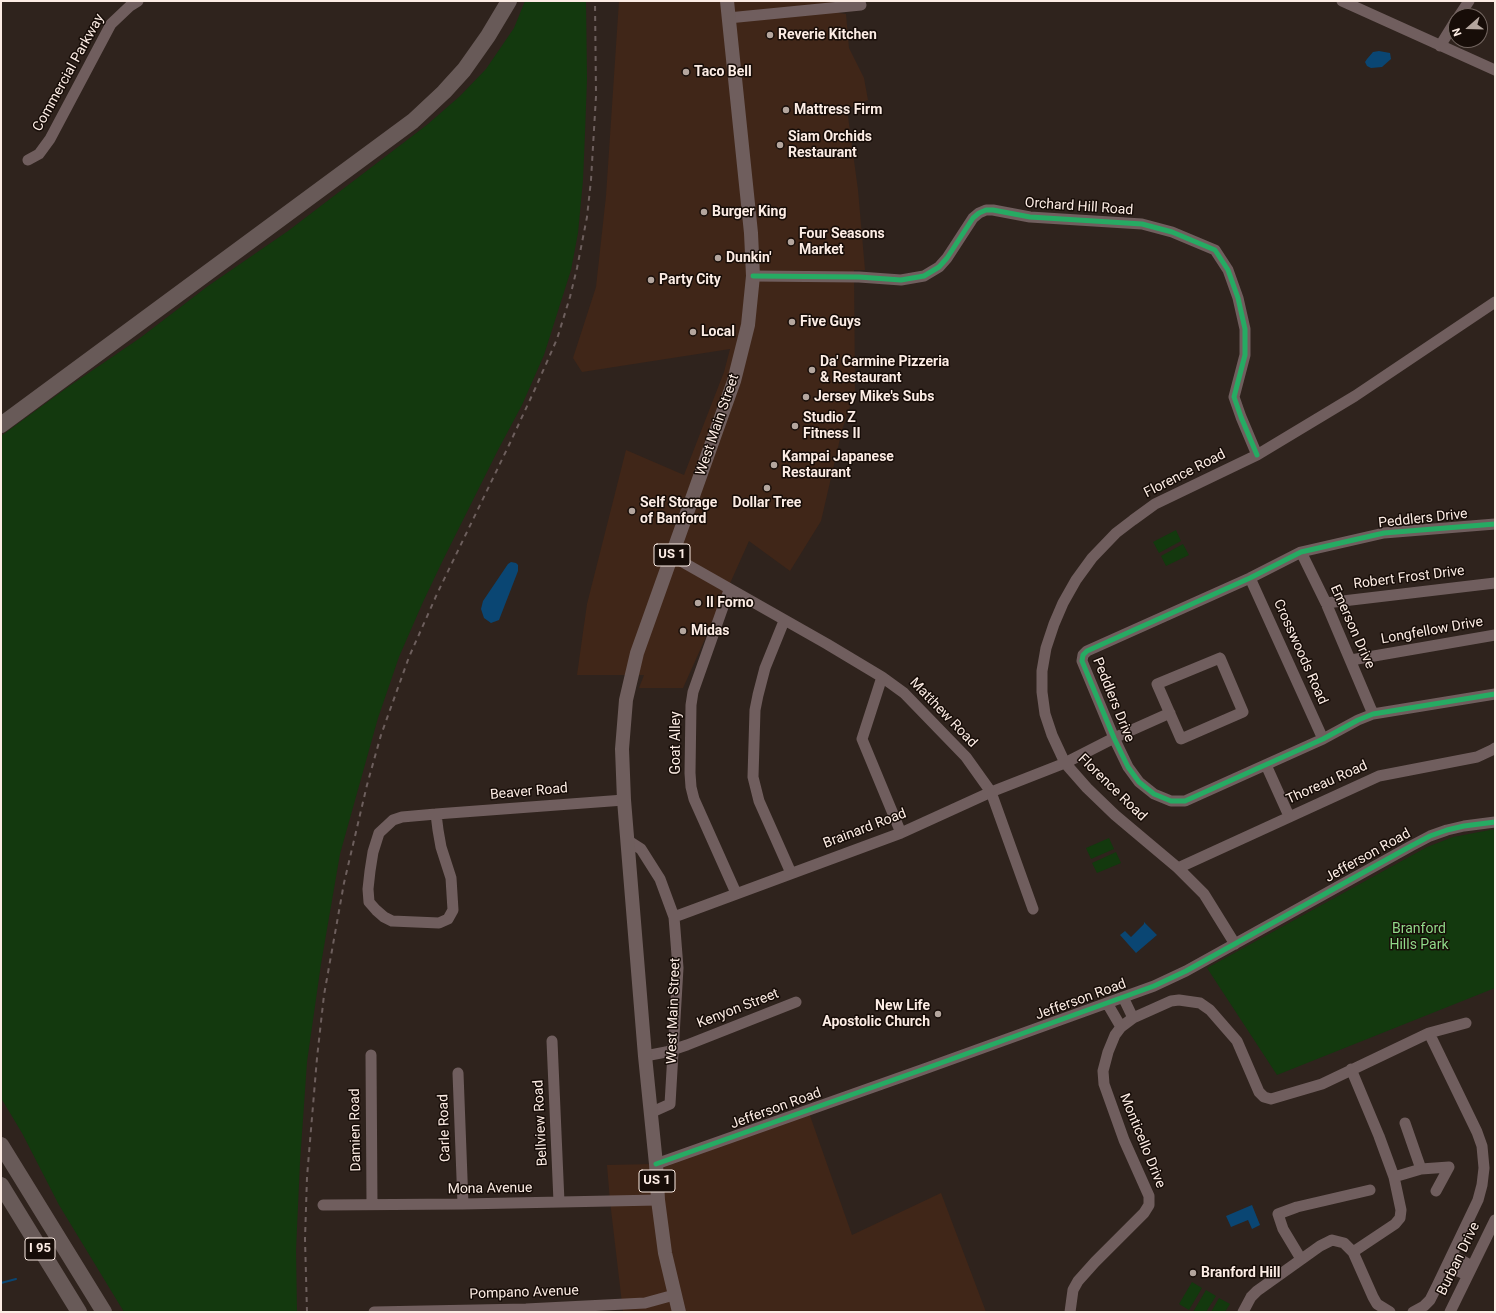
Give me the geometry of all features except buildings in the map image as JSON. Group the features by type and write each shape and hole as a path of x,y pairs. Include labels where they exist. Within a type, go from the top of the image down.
{"highway":[{"path":"1,417 409,117 430,98 459,66 484,33 502,1"},
{"path":"1,425 386,142 424,112 444,92 468,64 488,36 509,1"},
{"path":"1,1134 45,1216"},
{"name":"I 95","path":"1,1145 104,1312"},
{"name":"I 95","path":"1,1186 79,1312"}],"main road":[{"name":"West Main Street","path":"679,1312 665,1253 658,1200 627,840 622,749 626,700 637,653 740,362 748,325 752,276 750,218 727,1"}],"street":[{"name":"Commercial Parkway","path":"28,160 39,154 50,139 111,24 130,6 138,1"},
{"path":"1342,1 1495,70"},
{"path":"728,18 861,5"},
{"path":"1440,46 1448,33"},
{"name":"Orchard Hill Road","path":"752,276 859,277 901,280 924,276 939,267 947,258 965,228 973,218 986,210 1030,217 1142,224 1172,232 1215,250 1228,270 1238,298 1245,328 1245,355 1234,397 1257,454"},
{"name":"Florence Road","path":"1235,944 1204,894 1178,868 1115,815 1087,788 1065,763 1052,735 1045,714 1042,692 1042,671 1046,648 1054,624 1076,580 1092,558 1116,534 1155,504 1257,454 1355,396 1495,302"},
{"name":"Peddlers Drive","path":"1494,694 1373,714 1358,720 1323,739 1185,801 1171,801 1154,794 1139,782 1128,767 1114,738 1082,661 1083,655 1087,652 1250,578 1301,552 1384,533 1495,524"},
{"name":"Emerson Drive","path":"1301,552 1326,603 1373,714"},
{"name":"Matthew Road","path":"672,556 882,677 904,693 966,757 991,792 1033,909"},
{"name":"Crosswoods Road","path":"1250,578 1323,739"},
{"name":"Robert Frost Drive","path":"1326,603 1495,583"},
{"name":"Goat Alley","path":"729,590 693,692 691,705 690,773 694,799 736,893"},
{"path":"784,621 766,668 755,710 753,777 760,801 791,873"},
{"name":"Longfellow Drive","path":"1351,660 1495,635"},
{"path":"1220,658 1243,712 1181,739 1170,713 1157,684 1220,658"},
{"path":"882,677 862,739 901,833"},
{"path":"1114,738 1170,713"},
{"name":"Peddlers Drive","path":"1065,763 1114,738"},
{"name":"Thoreau Road","path":"1178,868 1379,776 1477,757 1495,748"},
{"name":"Brainard Road","path":"674,917 901,833 991,792 1065,763"},
{"path":"1266,765 1290,816"},
{"name":"Beaver Road","path":"436,814 441,847 451,878 453,910 448,919 439,923 392,921 384,917 369,902 368,889 373,852 379,833 393,820 402,817 436,814 624,800"},
{"name":"Jefferson Road","path":"656,1164 1154,986 1186,971 1430,836 1464,826 1495,822"},
{"name":"West Main Street","path":"627,840 641,849 660,879 674,917 678,968 670,1104 650,1113"},
{"path":"1123,998 1133,1018"},
{"name":"Monticello Drive","path":"1070,1312 1073,1290 1078,1282 1095,1262 1144,1213 1149,1204 1149,1196 1124,1140 1104,1084 1103,1071 1108,1052 1115,1035 1121,1027 1133,1018 1171,1001 1179,1000 1200,1003 1210,1010 1237,1041 1259,1092 1264,1097 1271,1099 1322,1084 1429,1033 1466,1023"},
{"name":"Kenyon Street","path":"645,1056 674,1049 774,1012 796,1002"},
{"path":"1107,1003 1121,1027"},
{"path":"1413,1312 1424,1306 1430,1300 1478,1200 1482,1185 1483,1157 1477,1132 1429,1033"},
{"name":"Bellview Road","path":"552,1041 559,1202"},
{"name":"Damien Road","path":"371,1055 372,1204"},
{"path":"1351,1069 1379,1136 1394,1177 1401,1210 1400,1218 1395,1224 1353,1252"},
{"name":"Carle Road","path":"458,1073 463,1204"},
{"path":"1405,1123 1421,1169"},
{"path":"1394,1177 1421,1169 1450,1167 1436,1191"},
{"path":"1301,1259 1283,1229 1278,1214 1297,1207 1370,1190"},
{"name":"Mona Avenue","path":"323,1205 658,1200"},
{"name":"Burban Drive","path":"1450,1312 1495,1220"},
{"path":"1243,1312 1257,1291 1320,1246 1332,1240 1344,1243 1353,1252 1377,1304 1390,1312"},
{"path":"1452,1255 1470,1271"},
{"path":"1447,1266 1470,1271"},
{"name":"Pompano Avenue","path":"374,1312 526,1309 645,1302 674,1295"}],"shaded area":[{"path":"619,1 838,1 839,13 846,14 849,48 864,78 868,100 847,109 858,190 865,270 854,270 855,392 842,430 821,521 790,571 749,541 683,688 639,688 644,675 577,675 587,604 626,450 684,475 724,372 730,349 582,372 573,358 596,287 606,196"},
{"path":"808,1110 852,1235 941,1193 986,1312 623,1312 607,1165 656,1164"}],"green space":[{"path":"525,1 586,1 587,79 583,180 578,233 571,270 544,355 522,405 443,560 399,657 378,718 340,854 321,964 307,1062 296,1250 297,1312 124,1312 59,1205 22,1133 1,1098 1,436 68,387 140,338 208,286 288,231 428,124 460,96 486,69 514,28"},
{"path":"1176,530 1181,541 1159,553 1153,542"},
{"path":"1183,544 1189,555 1166,566 1161,556"},
{"name":"Branford Hills Park","path":"1495,829 1495,988 1277,1075 1207,968 1427,847 1453,837"},
{"path":"1109,838 1114,849 1091,859 1086,848"},
{"path":"1116,852 1121,863 1097,873 1092,863"},
{"path":"1192,1282 1202,1288 1189,1310 1179,1304"},
{"path":"1206,1290 1216,1296 1206,1312 1193,1312"},
{"path":"1219,1298 1230,1304 1225,1312 1211,1312"}],"water":[{"path":"1379,51 1390,53 1391,59 1382,67 1371,68 1367,66 1365,62 1367,59 1373,52"},
{"path":"511,562 518,565 518,571 499,620 491,623 484,618 481,609 483,601 508,564"},
{"path":"1144,922 1157,935 1136,953 1120,935 1125,931 1131,937 1144,924"},
{"path":"1252,1205 1260,1225 1252,1229 1248,1220 1231,1227 1226,1216"}],"waterway":[{"path":"1,1283 16,1279"}],"railway":[{"path":"307,1312 305,1239 307,1177 317,1058 324,995 344,883 367,785 381,735 409,657 437,594 535,389 557,339 570,297 587,217 591,180 596,96 595,1"}],"cycle path":[{"path":"753,276 859,277 901,280 924,276 939,267 947,258 973,218 986,210 1030,217 1142,224 1172,232 1215,250 1228,270 1238,298 1245,329 1245,355 1234,397 1257,455"},
{"path":"1495,524 1384,533 1301,552 1250,578 1087,651 1083,655 1082,661 1114,738 1128,767 1139,782 1154,794 1171,801 1185,801 1323,739 1358,720 1373,714 1495,694"},
{"path":"656,1164 1154,986 1186,971 1430,836 1464,826 1495,822"}],"place":[{"name":"Reverie Kitchen","path":"770,35"},
{"name":"Taco Bell","path":"686,72"},
{"name":"Mattress Firm","path":"786,110"},
{"name":"Siam Orchids Restaurant","path":"780,145"},
{"name":"Burger King","path":"704,212"},
{"name":"Four Seasons Market","path":"791,242"},
{"name":"Dunkin'","path":"718,258"},
{"name":"Party City","path":"651,280"},
{"name":"Five Guys","path":"792,322"},
{"name":"Local","path":"693,332"},
{"name":"Da' Carmine Pizzeria & Restaurant","path":"812,370"},
{"name":"Jersey Mike's Subs","path":"806,397"},
{"name":"Studio Z Fitness II","path":"795,426"},
{"name":"Kampai Japanese Restaurant","path":"774,465"},
{"name":"Dollar Tree","path":"767,488"},
{"name":"Self Storage of Banford","path":"632,511"},
{"name":"Il Forno","path":"698,603"},
{"name":"Midas","path":"683,631"},
{"name":"New Life Apostolic Church","path":"938,1014"},
{"name":"Branford Hill","path":"1193,1273"}]}
